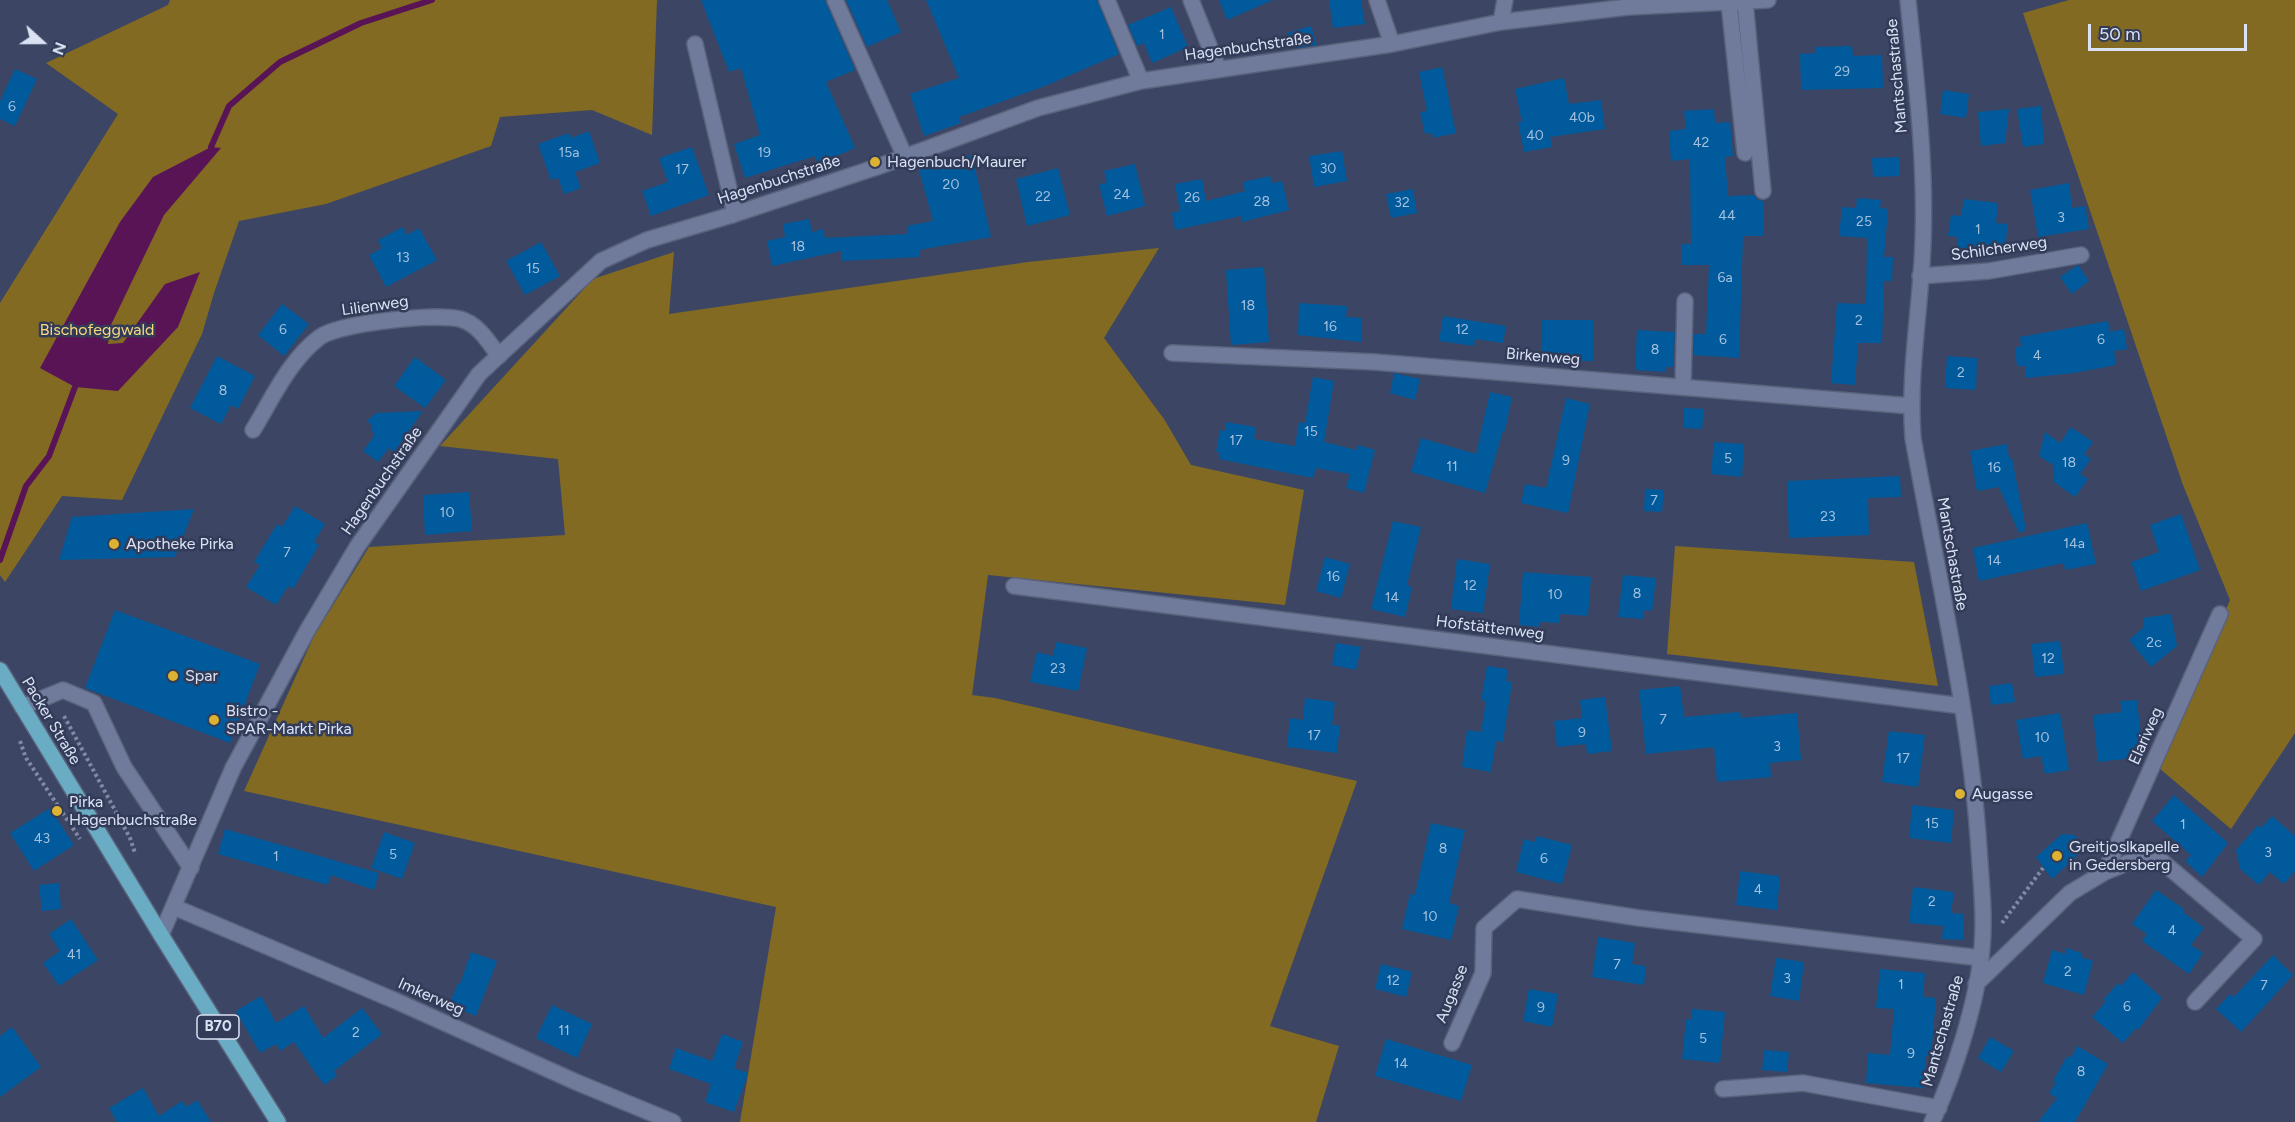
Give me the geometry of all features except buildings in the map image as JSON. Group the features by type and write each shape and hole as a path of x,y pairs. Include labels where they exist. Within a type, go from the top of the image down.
{"main road":[{"name":"Packer Straße","path":"0,670 161,935"},
{"name":"B70","path":"161,935 274,1121"}],"street":[{"path":"835,0 905,157"},
{"path":"1107,0 1141,81"},
{"path":"1191,0 1218,68"},
{"path":"1377,0 1392,44"},
{"path":"1501,22 1504,0"},
{"name":"Hagenbuchstraße","path":"161,935 233,768 307,631 357,547 479,374 601,261 647,240 735,214 905,157 1038,108 1141,81 1392,44 1501,22 1628,4 1729,3 1768,0"},
{"name":"Mantschastraße","path":"1908,0 1923,176 1924,227 1911,406 1913,438 1962,705 1975,793 1984,924 1982,954 1962,1040 1932,1122"},
{"path":"1745,2 1763,191"},
{"path":"1729,3 1745,153"},
{"path":"695,44 735,214"},
{"name":"Schilcherweg","path":"1920,276 1989,271 2081,255"},
{"path":"1683,386 1685,301"},
{"name":"Lilienweg","path":"253,429 290,370 310,346 334,330 425,317 460,319 478,329 499,356"},
{"name":"Birkenweg","path":"1172,353 1375,362 1911,406"},
{"name":"Hofstättenweg","path":"1014,586 1962,705"},
{"name":"Elariweg","path":"2105,872 2220,614"},
{"path":"22,707 63,690 94,703 124,767 191,868"},
{"path":"1976,984 2070,894 2105,872 2152,854 2254,939 2195,1002"},
{"name":"Augasse","path":"1452,1043 1483,973 1484,928 1517,899 1639,918 1982,954"},
{"name":"Imkerweg","path":"174,907 673,1122"},
{"name":"Mantschastraße","path":"1723,1089 1803,1083 1939,1108"}],"path":[{"path":"64,716 130,838 135,853"},
{"path":"1982,954 2043,868"}],"green space":[{"name":"Bischofeggwald","path":"170,0 657,0 652,135 592,110 500,117 491,146 326,204 239,221 202,334 122,500 62,496 5,582 0,575 0,303 118,114 46,63 168,5"},
{"path":"2069,0 2295,0 2295,733 2231,829 2159,768 2230,600 2183,485 2023,13"},
{"path":"1159,248 1104,338 1164,419 1191,465 1304,490 1285,605 988,575 972,695 995,698 1357,781 1270,1026 1339,1046 1316,1122 740,1122 776,907 244,791 314,636 369,547 565,535 558,459 440,446 593,279 674,252 669,314 1028,262"},
{"path":"1675,546 1914,562 1938,686 1667,654"}],"shaded area":[{"path":"211,147 221,148 164,215 110,327 108,344 123,343 165,284 200,272 178,327 118,391 75,387 40,368 120,222 153,177"}],"waterway":[{"path":"211,147 229,106 280,62 361,23 432,0"},
{"path":"0,560 26,486 49,456 75,387"}],"place":[{"name":"Hagenbuch/Maurer","path":"875,162"},
{"name":"Apotheke Pirka","path":"114,544"},
{"name":"Spar","path":"173,676"},
{"name":"Bistro - SPAR-Markt Pirka","path":"214,720"},
{"name":"Augasse","path":"1960,794"},
{"name":"Pirka Hagenbuchstraße","path":"57,811"},
{"name":"Greitjoslkapelle in Gedersberg","path":"2057,856"}]}
